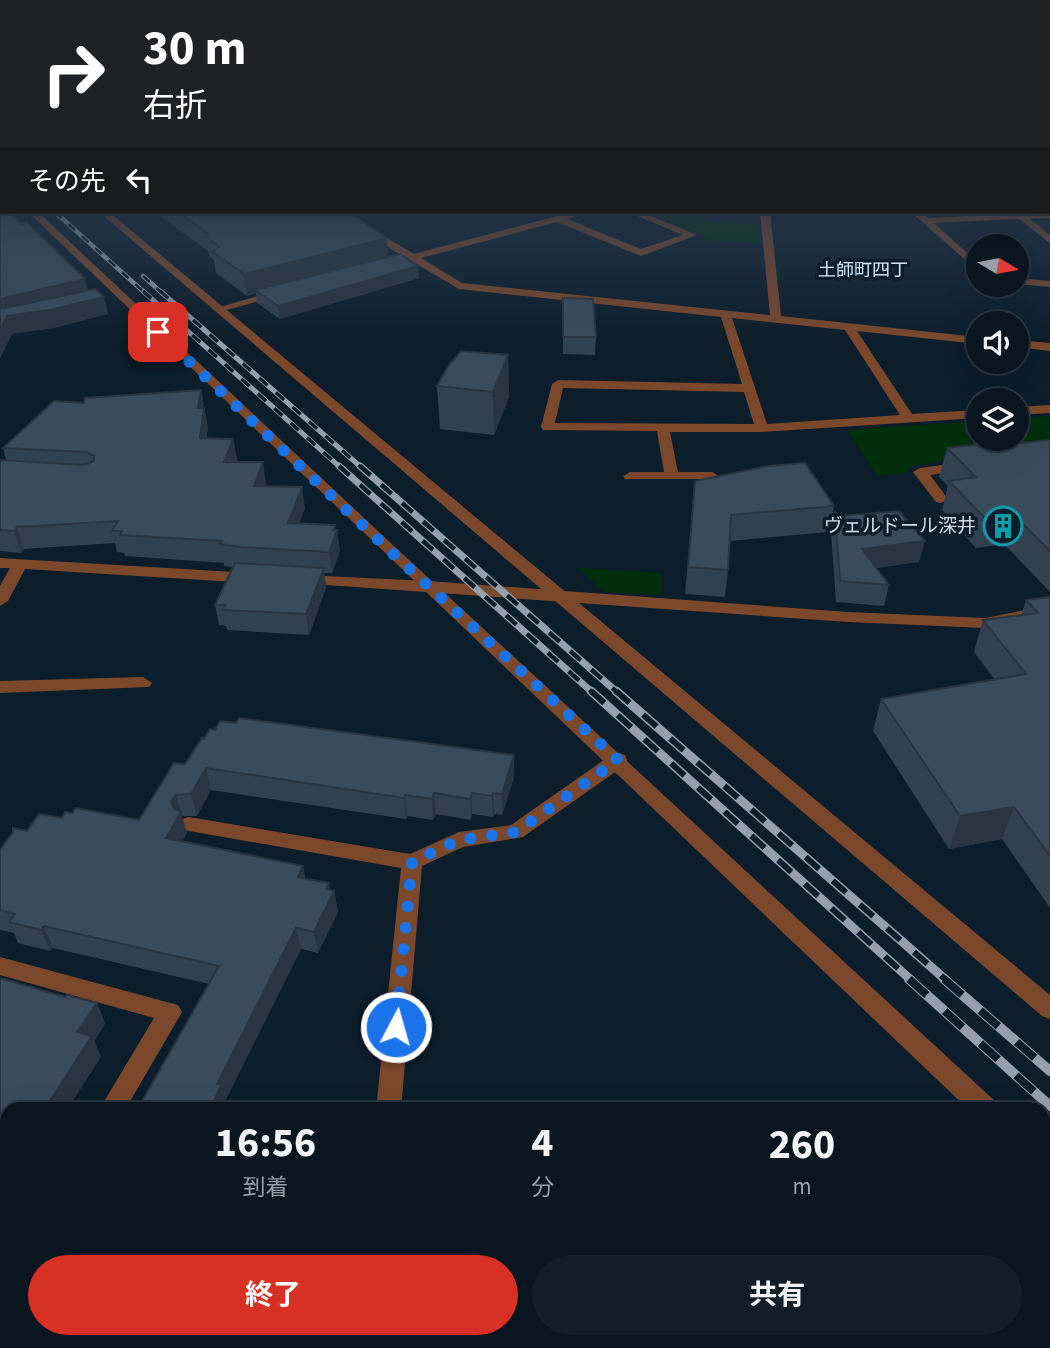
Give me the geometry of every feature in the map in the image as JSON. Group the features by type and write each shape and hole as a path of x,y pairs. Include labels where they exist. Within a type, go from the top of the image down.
{"street":[{"path":"39,218 980,1102"},
{"path":"111,218 1050,1009"},
{"path":"346,218 459,286 726,316 966,339"},
{"path":"396,261 561,218"},
{"path":"557,219 641,253 692,235 648,218"},
{"path":"766,218 776,321"},
{"path":"923,218 966,257"},
{"path":"926,221 985,218"},
{"path":"1023,218 1050,240"},
{"path":"1029,282 1050,284"},
{"path":"219,309 290,290"},
{"path":"100,300 120,295"},
{"path":"726,316 762,428"},
{"path":"849,327 908,418"},
{"path":"1029,345 1050,347"},
{"path":"749,388 558,384 548,428 762,428 966,415"},
{"path":"1029,410 1050,409"},
{"path":"663,428 672,475"},
{"path":"941,499 920,472 972,465"},
{"path":"631,476 712,476"},
{"path":"0,563 429,586 565,598 985,623 1050,610"},
{"path":"0,601 20,564"},
{"path":"0,687 143,683"},
{"path":"189,824 412,862 459,840 516,832 618,760"},
{"path":"389,1102 412,862"},
{"path":"0,966 170,1012 116,1102"}],"green space":[{"path":"662,218 707,218 707,222 759,225 761,243 702,238 706,236"},
{"path":"1050,416 1050,445 1040,442 1029,444 1029,417"},
{"path":"966,422 966,451 993,451 909,467 908,472 877,476 847,430"},
{"path":"577,568 661,573 661,595 605,592"}],"building":[{"path":"0,218 15,218 21,224 26,222 85,279 0,299"},
{"path":"186,218 357,218 387,238 244,274 213,252 219,247 206,236 210,235"},
{"path":"400,254 418,266 278,306 255,290"},
{"path":"95,289 104,297 49,310 7,316 0,330 0,309"},
{"path":"563,298 593,299 596,337 563,337"},
{"path":"461,351 508,355 493,392 437,386 448,366"},
{"path":"201,390 198,408 204,408 200,438 233,439 224,462 263,462 254,486 302,487 288,523 335,525 333,530 337,530 329,552 242,547 220,544 222,541 120,535 122,531 112,531 118,521 0,530 0,460 85,465 94,461 94,456 86,452 3,448 54,401 84,403 85,398"},
{"path":"1050,440 1050,551 1013,514 985,518 949,481 976,477 947,448 966,446 966,451 1029,451 1029,442"},
{"path":"805,463 834,506 731,515 728,570 688,567 695,481 768,466"},
{"path":"899,511 925,541 862,549 889,585 840,581 835,512 838,516"},
{"path":"235,563 324,568 306,614 223,610 225,605 215,605"},
{"path":"1050,597 1050,856 1014,807 960,816 881,699 1026,674 983,620 1038,613 1026,600"},
{"path":"239,718 514,755 502,794 493,793 492,796 472,793 470,799 434,793 432,799 405,795 404,798 206,768 191,794 176,795 171,801 174,809 181,812 166,838 303,866 298,877 329,883 326,889 334,891 314,932 296,928 217,1084 222,1084 213,1102 142,1102 219,966 44,926 41,930 9,922 15,914 0,910 0,850 13,828 27,831 39,814 62,818 65,812 72,813 76,808 139,820 174,763 185,764 202,738 204,739 210,729 215,730 220,721 236,723"},
{"path":"0,978 65,997 67,995 97,1003 77,1032 92,1036 49,1102 0,1102"}],"railway":[{"path":"62,218 145,293"},
{"path":"143,276 162,293"},
{"path":"143,291 341,468"},
{"path":"160,291 362,468"},
{"path":"339,466 593,693"},
{"path":"360,466 618,693"},
{"path":"591,691 911,980"},
{"path":"616,691 946,980"},
{"path":"909,979 1046,1102"},
{"path":"944,979 1050,1071"}],"place":[{"name":"ヴェルドール深井","path":"1003,526"}],"district":[{"name":"土師町四丁","path":"863,270"}],"route":[{"path":"158,332 389,550 618,760 516,832 459,840 412,862 396,1027"}]}
